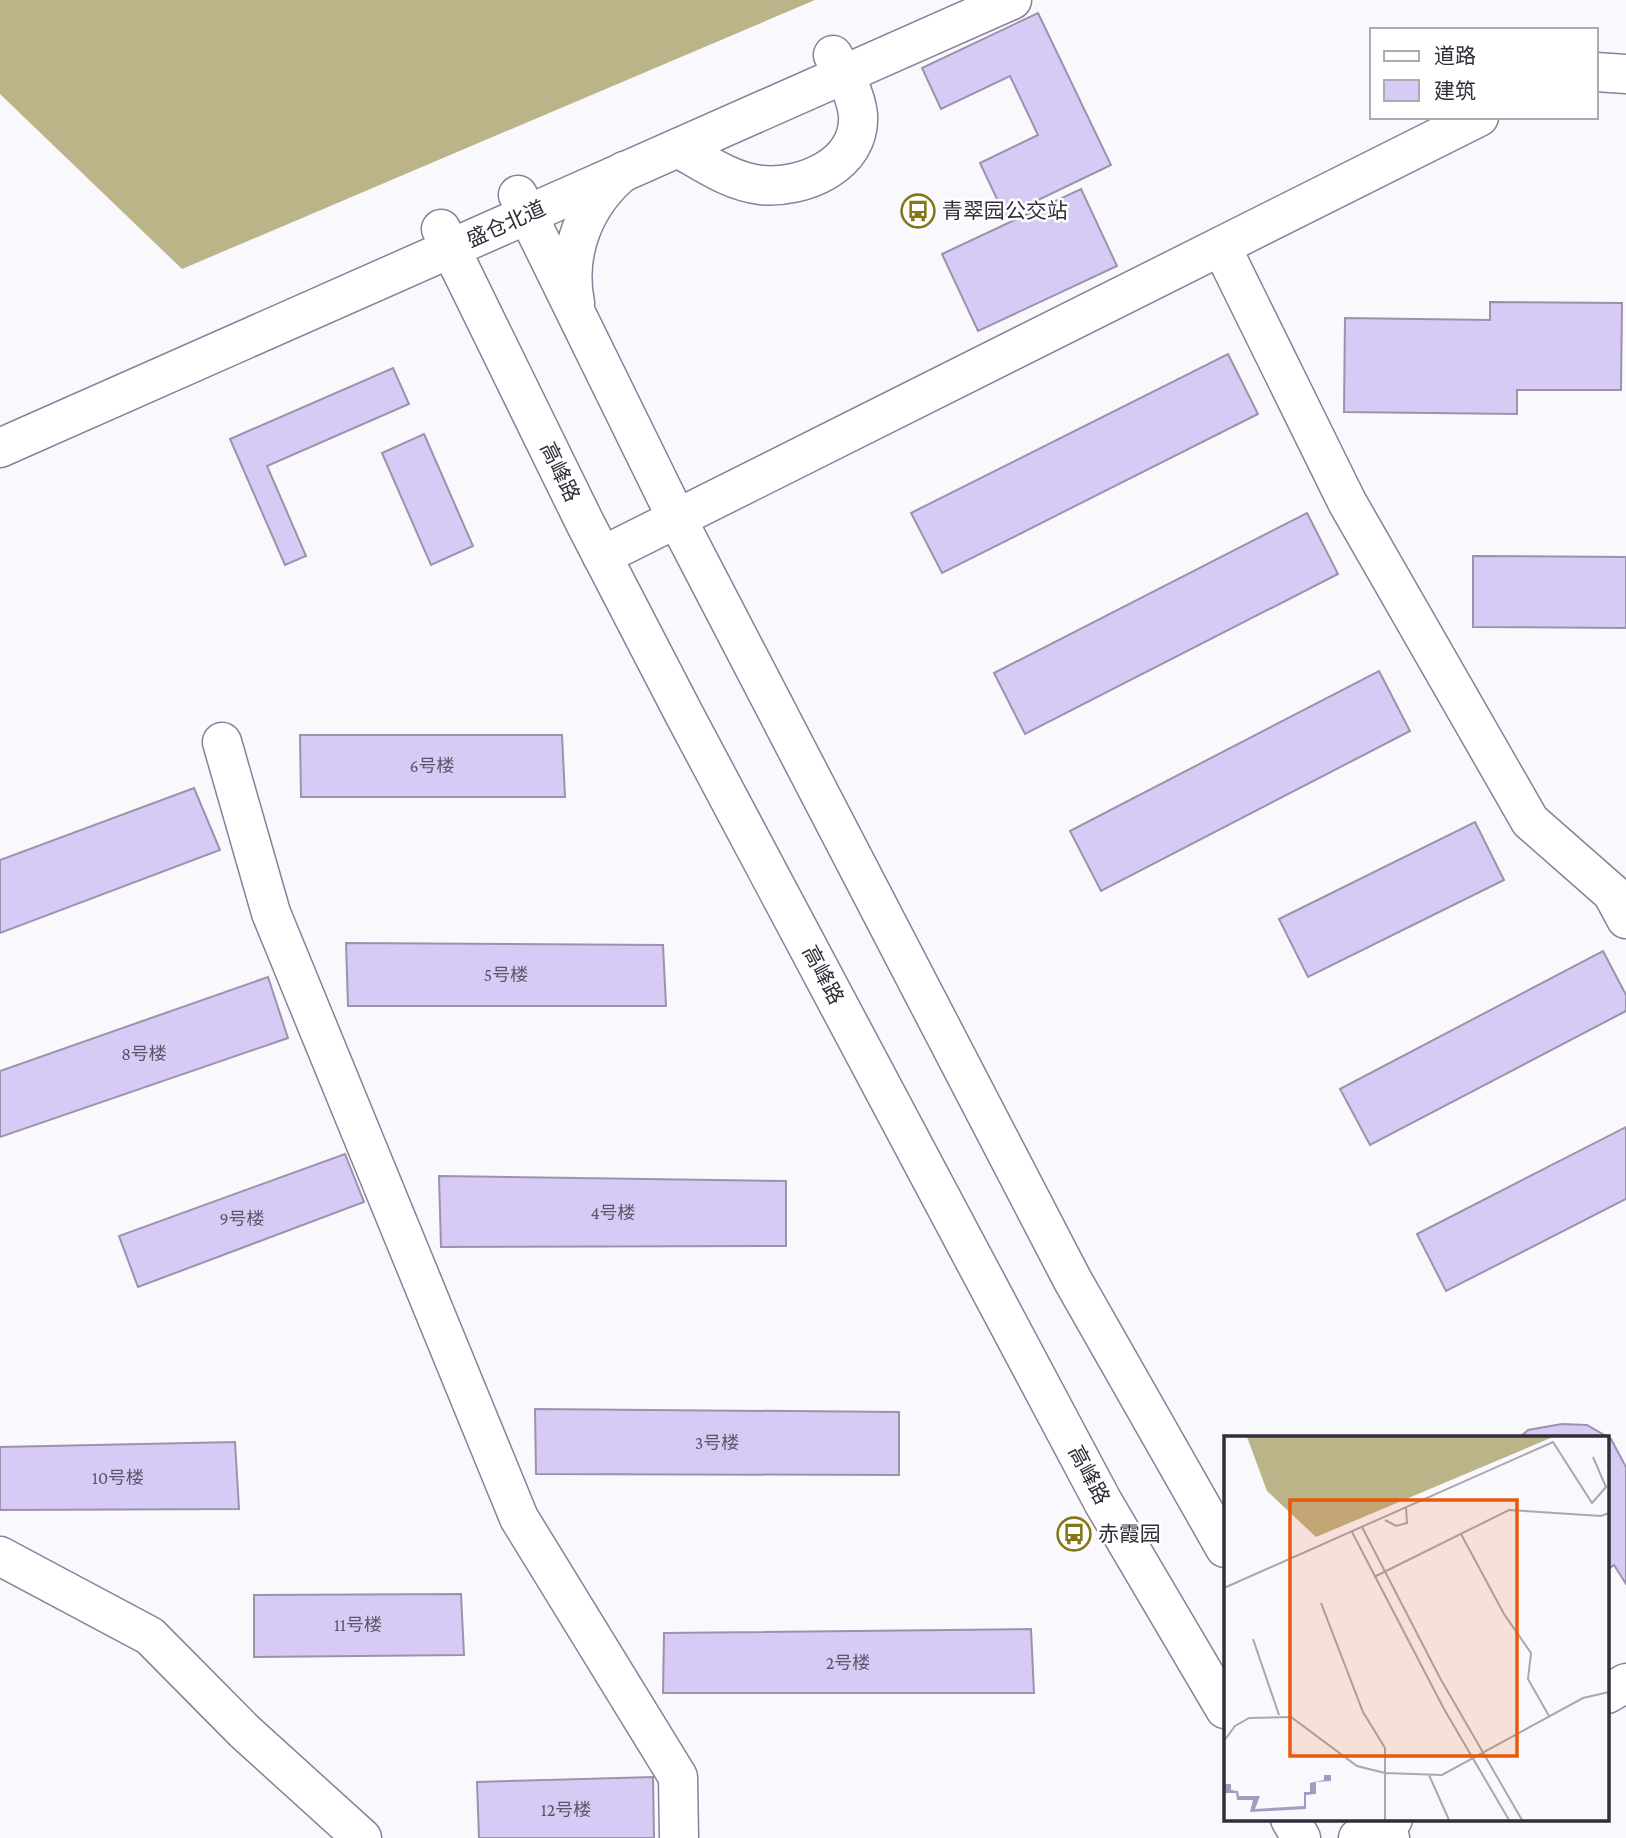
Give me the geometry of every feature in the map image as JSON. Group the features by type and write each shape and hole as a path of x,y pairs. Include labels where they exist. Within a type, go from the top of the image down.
{"main road":[{"name":"盛仓北道","path":"523,204 624,171 678,148 957,0"},
{"name":"盛仓北道","path":"0,448 445,239 838,64 1012,0"},
{"path":"678,148 728,176 760,185 790,184 819,174 838,164 850,146 857,128 858,114 838,64"},
{"path":"1598,72 1626,74"},
{"path":"602,556 1475,119"},
{"path":"578,315 571,284 581,232 594,200 624,171"},
{"path":"523,204 677,519 1072,1279 1224,1547"},
{"name":"盛仓北道","path":"0,422 445,239"},
{"name":"高峰路","path":"445,239 602,556 1097,1490 1224,1707"},
{"path":"1222,248 1347,502 1530,821 1612,893 1626,919"},
{"path":"222,742 271,914 519,1518 678,1777 679,1838"},
{"path":"0,1556 150,1636 244,1731 362,1838"},
{"path":"1608,1693 1626,1683"},
{"path":"1291,1820 1301,1838"}],"shaded area":[{"path":"0,0 815,0 182,269 0,94"}],"building":[{"path":"1038,13 1111,165 1005,216 980,163 1038,135 1010,76 941,109 922,68"},
{"path":"1081,189 1117,266 978,331 942,254"},
{"path":"1490,302 1622,303 1621,390 1517,390 1517,414 1344,412 1345,318 1490,320"},
{"path":"1228,354 1258,414 942,573 911,513"},
{"path":"393,368 409,404 267,466 306,556 285,565 230,439"},
{"path":"424,434 473,546 431,565 382,453"},
{"path":"1307,513 1338,574 1025,734 994,673"},
{"path":"1473,556 1626,557 1626,628 1473,627"},
{"path":"1379,671 1410,731 1101,891 1070,831"},
{"path":"300,735 562,735 565,797 301,797"},
{"path":"194,788 220,850 0,933 0,860"},
{"path":"1475,822 1504,880 1308,977 1279,919"},
{"path":"346,943 663,945 666,1006 348,1006"},
{"path":"1603,951 1626,995 1626,1011 1370,1145 1340,1089"},
{"path":"268,977 288,1038 0,1137 0,1071"},
{"path":"1626,1127 1626,1199 1446,1291 1417,1234"},
{"path":"345,1154 364,1202 138,1287 119,1236"},
{"path":"439,1176 786,1181 786,1246 441,1247"},
{"path":"535,1409 899,1412 899,1475 536,1474"},
{"path":"1562,1424 1587,1425 1606,1436 1521,1436 1528,1430"},
{"path":"1608,1437 1626,1467 1626,1584 1614,1565 1608,1569"},
{"path":"235,1442 239,1509 0,1510 0,1447"},
{"path":"461,1594 464,1655 254,1657 254,1595"},
{"path":"1031,1629 1034,1693 663,1693 664,1633"},
{"path":"653,1777 654,1838 479,1838 477,1782"}],"place":[{"name":"青翠园公交站","path":"918,211"},
{"name":"赤霞园","path":"1074,1534"}]}
